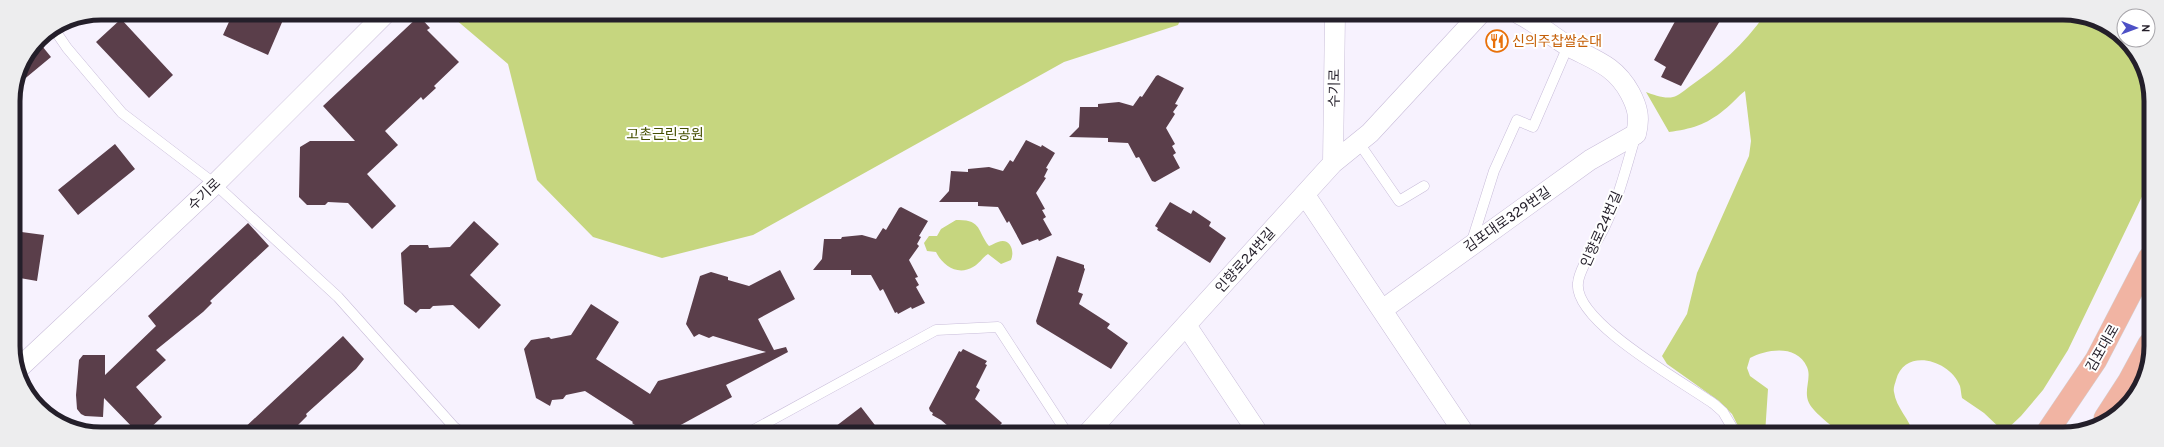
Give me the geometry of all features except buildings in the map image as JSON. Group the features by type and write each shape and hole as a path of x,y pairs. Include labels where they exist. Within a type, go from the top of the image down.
{"main road":[{"name":"김포대로","path":"2051,427 2096,360 2144,268"},
{"path":"2109,412 2129,381 2143,355"}],"street":[{"name":"수기로","path":"23,365 215,184 379,20"},
{"name":"수기로","path":"1333,163 1335,20"},
{"name":"인향로24번길","path":"1093,427 1333,163 1359,144 1474,20"},
{"name":"인향로24번길","path":"1528,20 1568,46 1609,67 1623,80 1638,107 1640,120 1636,134"},
{"name":"김포대로329번길","path":"1382,310 1471,244 1590,160 1636,134"},
{"path":"1305,195 1460,427"},
{"path":"1186,325 1254,427"}],"lane":[{"path":"57,33 66,48 122,113 215,184 338,297 454,427"},
{"path":"1471,244 1494,172 1517,120 1533,127 1568,46"},
{"name":"인향로24번길","path":"1636,134 1619,191 1606,225 1578,283 1578,294 1594,316 1616,337 1714,404 1722,412 1732,427"},
{"path":"1359,144 1399,201 1424,186"},
{"path":"759,427 936,330 998,327 1063,427"}],"green space":[{"name":"고촌근린공원","path":"456,20 1180,20 1178,25 1064,62 753,235 662,258 593,237 537,180 508,64"},
{"path":"1614,20 1635,20 1625,22"},
{"path":"1761,20 2068,20 2089,24 2099,28 2116,40 2116,48 2124,48 2136,65 2140,75 2144,96 2144,192 2068,350 2043,390 2021,416 2009,427 1999,427 1984,413 1962,398 1960,386 1955,377 1947,369 1928,361 1908,363 1901,370 1896,380 1894,389 1895,398 1910,427 1834,427 1820,416 1809,403 1807,398 1809,376 1807,367 1796,355 1781,350 1765,352 1750,358 1747,368 1750,376 1768,389 1765,427 1738,427 1732,414 1719,401 1667,364 1662,356 1687,314 1697,273 1749,156 1751,141 1745,91 1727,108 1704,123 1691,128 1669,132 1646,92 1667,97 1673,97 1679,94 1710,71 1740,45"},
{"path":"956,220 964,220 975,224 989,246 997,242 1006,241 1012,249 1011,260 1001,264 988,254 973,267 967,270 957,270 943,262 936,252 927,251 924,243 929,236 937,236 941,229"}],"place":[{"name":"신의주찹쌀순대","path":"1497,41"}]}
